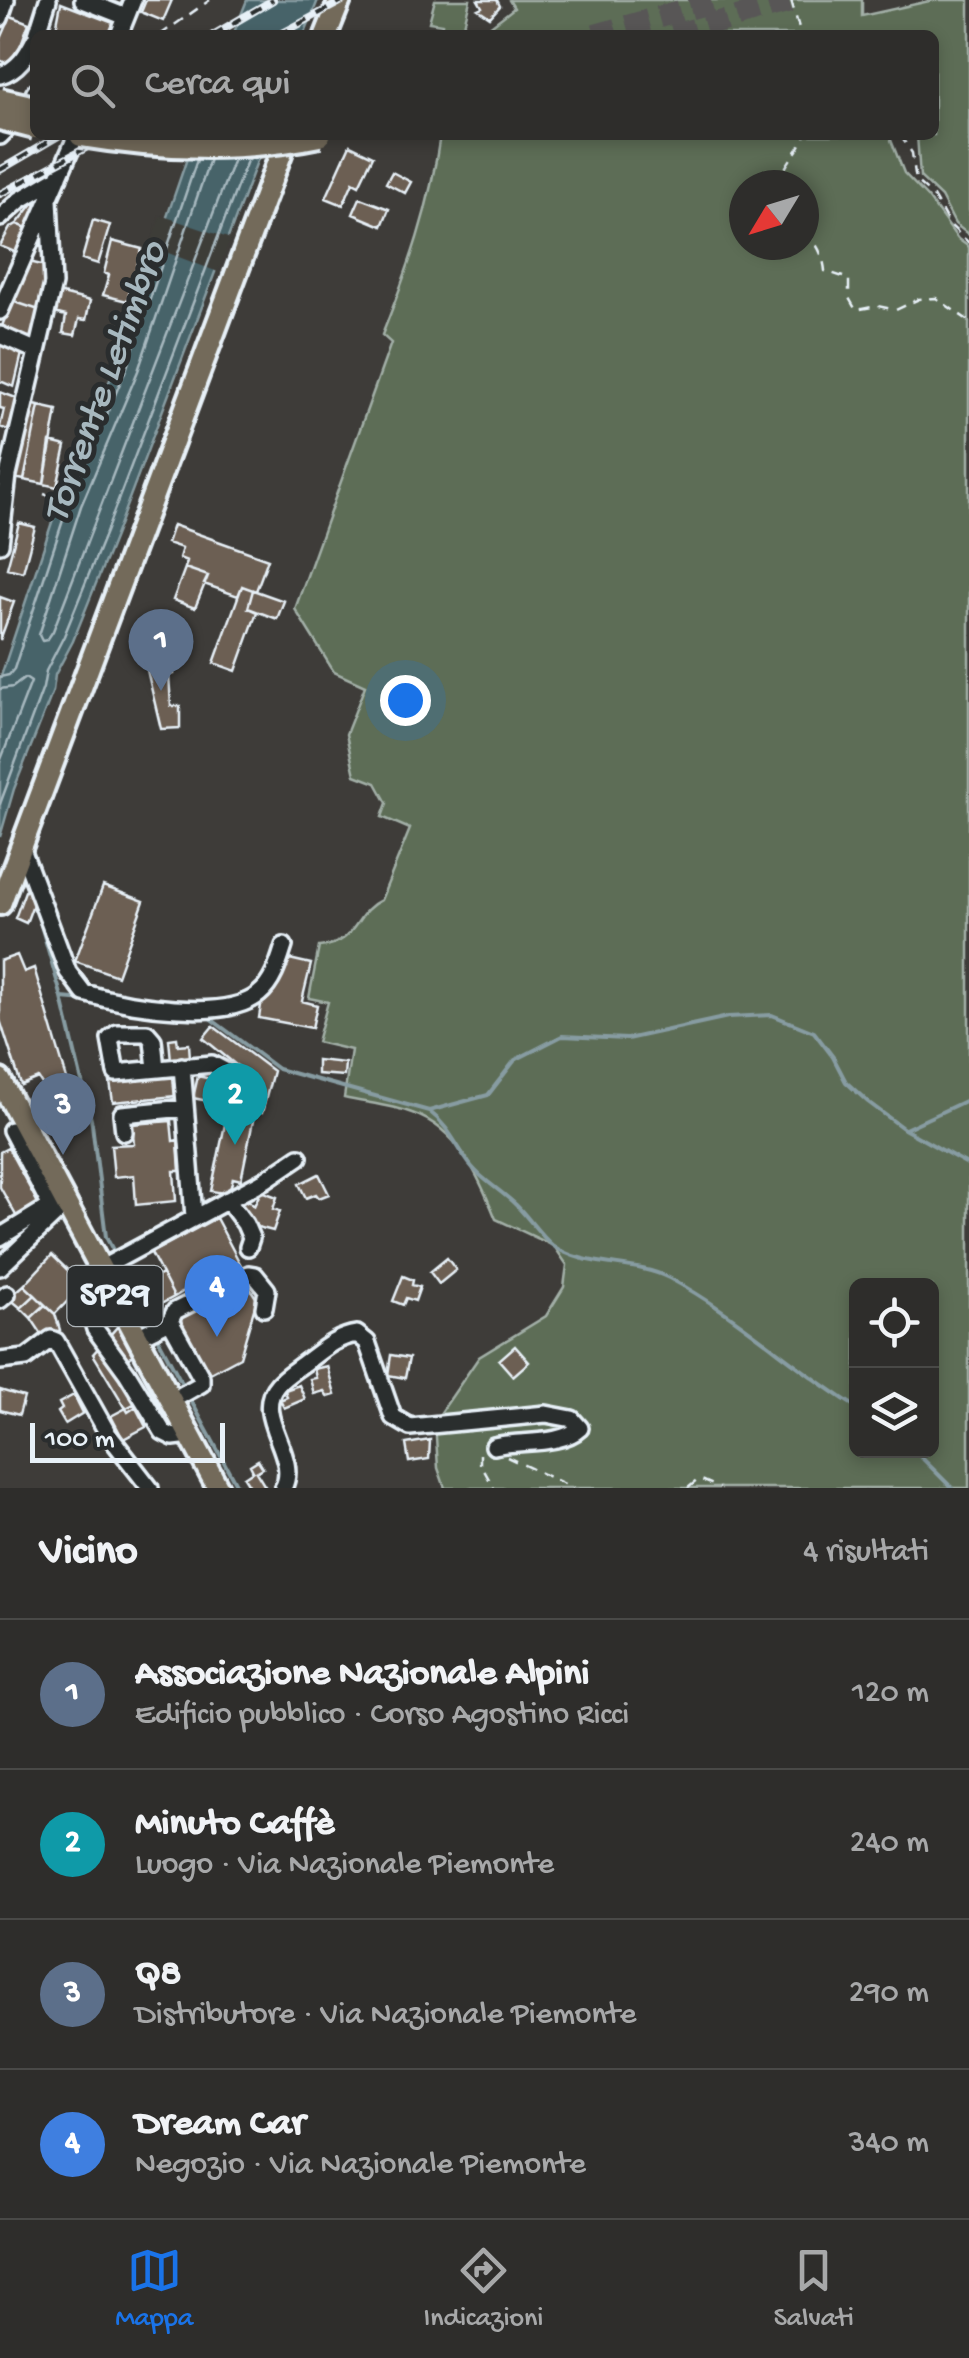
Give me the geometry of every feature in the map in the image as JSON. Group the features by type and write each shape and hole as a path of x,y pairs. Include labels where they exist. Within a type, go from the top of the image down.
{"highway":[{"path":"0,100 30,107"},
{"path":"0,118 30,126"},
{"path":"144,140 208,145 286,140"}],"main road":[{"path":"328,30 340,0"},
{"path":"0,904 286,140"},
{"name":"SP29","path":"0,1080 11,1129 101,1264 218,1488"}],"street":[{"path":"0,18 6,0"},
{"path":"49,30 51,0"},
{"path":"39,30 51,0"},
{"path":"83,0 126,17"},
{"path":"120,30 133,0"},
{"path":"0,75 20,63 30,47"},
{"path":"0,136 30,104"},
{"path":"0,311 77,140"},
{"path":"0,218 20,200 59,176"},
{"path":"1,539 8,475 53,284 48,199"},
{"path":"0,335 37,351"},
{"path":"22,849 68,972 84,994 135,1005 234,1007 260,994 276,970 284,946"},
{"path":"156,1069 212,1064 242,1080"},
{"path":"182,1066 194,1217"},
{"path":"124,1132 122,1114 184,1102"},
{"path":"190,1435 172,1437 163,1432 95,1329 92,1320 101,1264 227,1200 299,1157"},
{"path":"227,1200 245,1224 251,1238 248,1247"},
{"path":"0,1237 59,1201"},
{"path":"0,1267 59,1211 59,1201"},
{"path":"138,1337 170,1320 175,1311 248,1274 255,1275 267,1290 264,1308"},
{"path":"170,1320 201,1378 201,1384 172,1401"},
{"path":"283,1488 288,1479 286,1464 274,1434 270,1398 277,1385 342,1336 357,1334 367,1342 393,1417 410,1426 546,1414 572,1419 580,1428 560,1439 512,1441 494,1446"},
{"path":"0,1362 26,1358 51,1340 56,1341 108,1434 150,1488"}],"path":[{"path":"167,30 210,0"},
{"path":"791,0 800,30"},
{"path":"784,170 804,140"},
{"path":"903,140 912,153 916,181 933,196 949,224 969,243"},
{"path":"819,251 825,270 849,279 850,302 856,310 878,306 893,311 919,300 936,298 969,321"},
{"path":"44,494 54,498"},
{"path":"494,1488 480,1458 482,1452 494,1446 515,1462 573,1488"},
{"path":"688,1488 699,1480 720,1488"}],"green space":[{"path":"435,0 470,0 464,30 441,30 442,24 429,22"},
{"path":"509,0 862,0 862,16 934,0 969,0 969,235 955,224 941,197 920,177 917,140 939,140 939,30 485,30 514,8"},
{"path":"439,140 891,140 904,173 969,247 969,1488 445,1488 438,1468 435,1421 479,1357 546,1316 564,1287 567,1265 554,1246 496,1219 474,1171 443,1130 404,1110 344,1098 351,1050 317,1042 328,1002 309,998 319,947 342,940 365,912 381,900 410,829 382,817 387,803 376,783 355,775 346,734 365,686 334,672 295,609 391,343 382,335 417,237"}],"water":[{"path":"247,0 318,0 306,30 235,30"},
{"path":"193,140 265,140 115,536 73,641 55,675 53,691 14,789 0,837 0,679 60,498 117,363"}],"pier":[{"path":"160,215 231,239 218,272 150,246"}],"building":[{"path":"146,0 172,0 163,21 141,12"},
{"path":"478,0 497,0 500,6 490,17 478,9 482,7"},
{"path":"61,3 116,24 113,30 56,30"},
{"path":"11,16 29,23 8,64 0,60 0,41"},
{"path":"350,145 373,156 359,185 353,182 343,205 326,198"},
{"path":"392,172 411,182 405,193 386,183"},
{"path":"360,198 389,209 382,226 353,214"},
{"path":"35,201 40,204 29,229 17,224"},
{"path":"93,220 110,225 98,264 82,259"},
{"path":"17,224 29,229 17,253 0,246 10,228"},
{"path":"112,241 142,249 127,301 103,295"},
{"path":"29,262 46,266 39,310 12,301"},
{"path":"58,293 90,301 86,320 79,319 75,335 63,333 66,316 54,313"},
{"path":"12,301 39,310 30,342 0,331"},
{"path":"0,340 23,349 14,387 0,381"},
{"path":"0,392 19,399 8,430 0,427 4,409 0,408"},
{"path":"30,404 39,406 24,480 15,478"},
{"path":"39,406 57,410 44,484 24,480"},
{"path":"50,442 66,446 57,487 44,484"},
{"path":"19,523 35,527 23,572 7,568"},
{"path":"173,525 268,559 256,591 242,586 238,596 204,584 208,576 185,568 187,561 179,558 182,548 167,543"},
{"path":"185,568 208,576 195,608 173,600"},
{"path":"242,586 253,590 248,608 257,612 236,671 214,663"},
{"path":"253,590 284,601 277,619 248,608"},
{"path":"0,597 14,602 0,640"},
{"path":"171,660 171,706 180,706 180,728 161,729 146,666"},
{"path":"103,886 144,901 117,976 75,961"},
{"path":"30,888 35,899 26,923 15,918 25,891"},
{"path":"17,955 24,972 34,968 69,1086 50,1096 38,1078 21,1085 0,1020 0,961"},
{"path":"285,958 311,964 302,1001 317,1005 312,1028 259,1018 261,1005 268,998"},
{"path":"213,1026 273,1071 262,1113 246,1109 253,1079 203,1038"},
{"path":"177,1038 178,1045 189,1044 190,1058 171,1060 169,1039"},
{"path":"317,1060 345,1063 344,1076 317,1074"},
{"path":"174,1075 176,1096 113,1102 110,1082"},
{"path":"198,1076 227,1083 223,1104 193,1098"},
{"path":"226,1090 249,1095 246,1109 255,1111 241,1180 233,1178 230,1190 224,1193 211,1191 229,1105 223,1104"},
{"path":"171,1121 173,1141 178,1140 180,1171 174,1171 176,1201 136,1205 134,1175 114,1177 111,1145 134,1144 132,1124"},
{"path":"8,1148 40,1207 18,1219 0,1187 0,1152"},
{"path":"319,1174 329,1194 306,1198 299,1184"},
{"path":"261,1191 277,1197 273,1209 280,1211 273,1231 250,1225 252,1218 237,1203 244,1196 254,1206"},
{"path":"216,1218 243,1269 190,1298 186,1290 174,1297 151,1253"},
{"path":"52,1255 83,1285 55,1314 24,1285"},
{"path":"447,1258 456,1270 439,1284 430,1272"},
{"path":"162,1274 174,1297 159,1305 147,1282"},
{"path":"403,1276 420,1287 415,1301 406,1298 403,1305 393,1301"},
{"path":"247,1284 257,1299 240,1357 208,1374 177,1317"},
{"path":"24,1285 35,1295 21,1308 9,1298"},
{"path":"35,1295 45,1305 31,1318 21,1308"},
{"path":"45,1305 55,1314 60,1330 45,1339 31,1318"},
{"path":"118,1326 133,1354 119,1372 137,1406 128,1412 93,1354"},
{"path":"515,1346 529,1362 513,1376 499,1360"},
{"path":"391,1355 409,1358 405,1378 388,1375"},
{"path":"327,1366 335,1395 328,1397 324,1391 314,1394 310,1379 316,1378 314,1369"},
{"path":"299,1385 305,1399 284,1408 280,1400 287,1397 285,1390"},
{"path":"0,1390 24,1397 19,1415 0,1410"},
{"path":"74,1395 83,1413 65,1424 58,1412 62,1409 59,1403"},
{"path":"134,1404 146,1427 123,1439 111,1416"},
{"path":"430,1440 429,1459 409,1462 406,1444"},
{"path":"258,1460 263,1468 256,1472 266,1488 251,1488 244,1477 253,1471 250,1465"}],"waterway":[{"path":"36,908 92,1124 106,1237 115,1254"},
{"path":"62,998 85,1000"},
{"path":"429,1111 488,1095 515,1060 562,1036 627,1039 728,1017 772,1015 814,1032 846,1082 868,1102 904,1129 969,1165"},
{"path":"207,1016 278,1069 429,1111 471,1166 516,1205 552,1245 579,1258 669,1278 718,1308 849,1402"},
{"path":"905,1129 969,1099"},
{"path":"119,1262 151,1325"},
{"path":"155,1333 184,1387"},
{"path":"188,1395 238,1488"},
{"path":"922,1458 952,1488"}],"tunnel":[{"path":"613,30 720,0"},
{"path":"691,30 797,0"}],"railway":[{"path":"222,30 273,0"},
{"path":"288,30 344,0"},
{"path":"0,170 51,140"},
{"path":"0,194 101,140"}],"place":[{"name":"Associazione Nazionale Alpini","path":"161,691"},
{"name":"Minuto Caffè","path":"235,1145"},
{"name":"Q8","path":"63,1155"},
{"name":"Dream Car","path":"217,1337"}],"water label":[{"name":"Torrente Letimbro","path":"107,383"}]}
